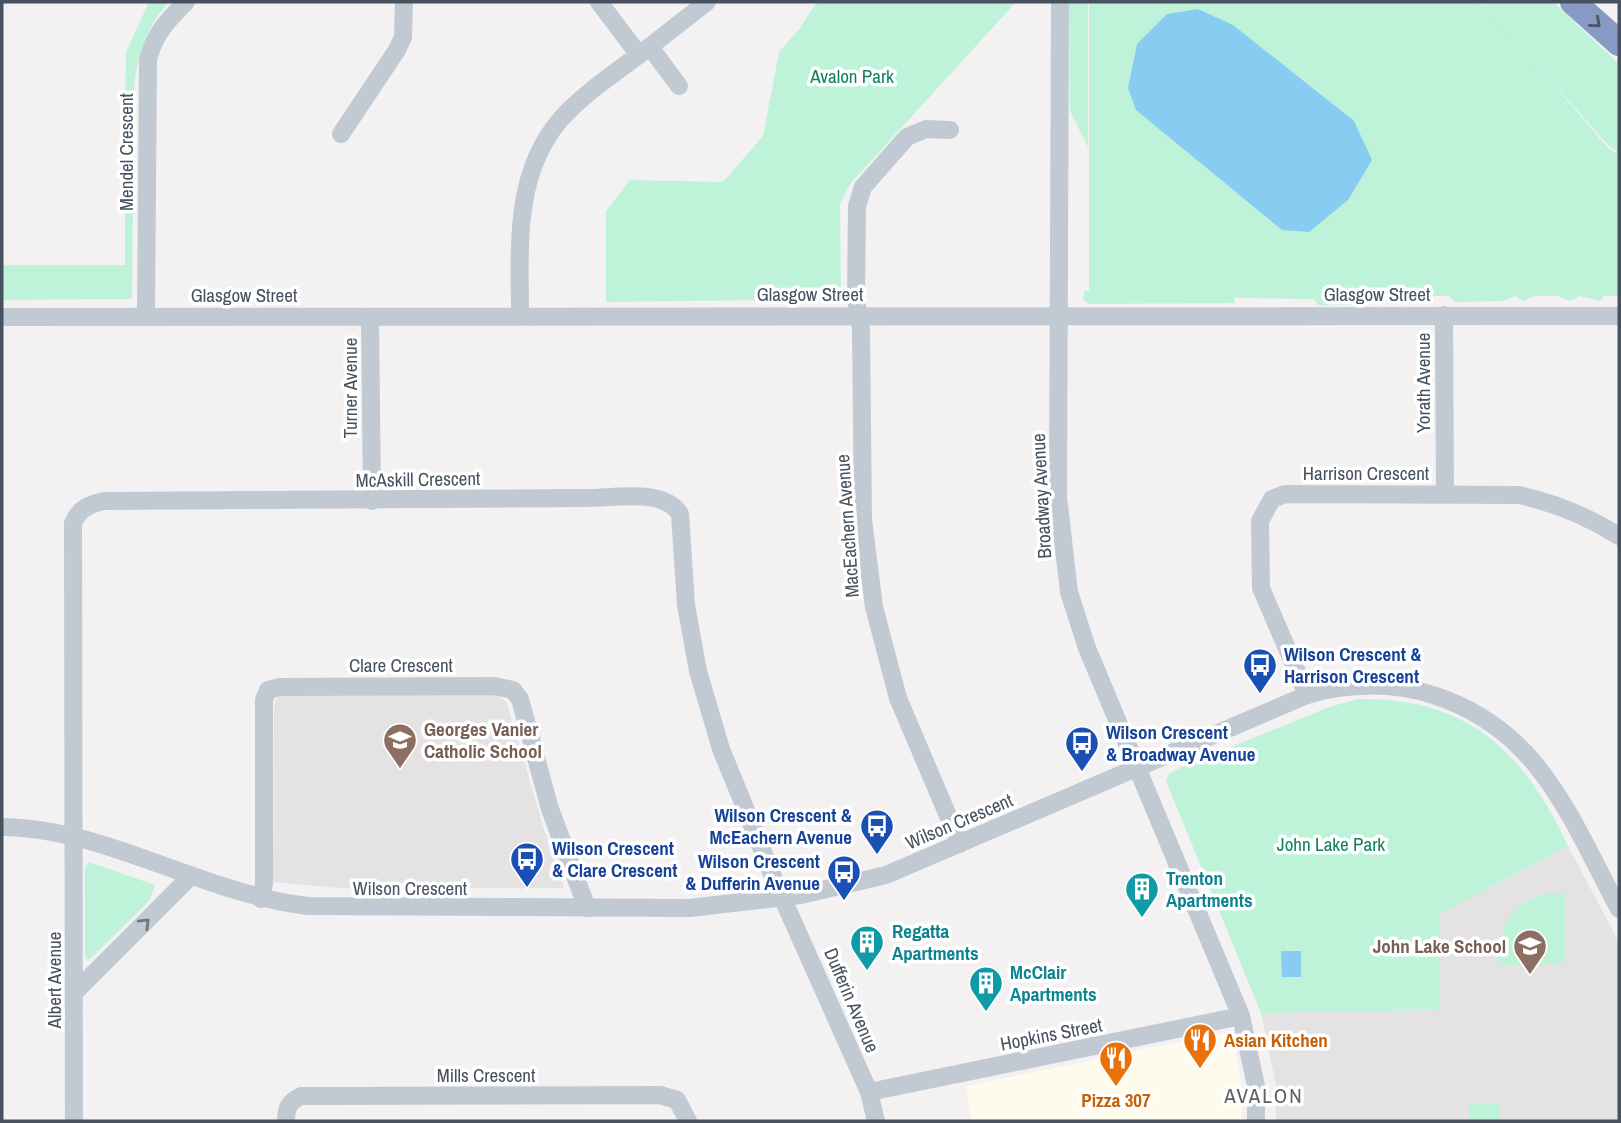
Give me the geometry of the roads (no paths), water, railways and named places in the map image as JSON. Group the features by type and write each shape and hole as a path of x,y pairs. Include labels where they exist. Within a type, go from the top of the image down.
{"highway":[{"path":"1573,2 1619,43"}],"street":[{"name":"Mendel Crescent","path":"146,315 148,60 152,43 162,27 186,2"},
{"path":"341,134 397,51 403,37 404,2"},
{"path":"599,2 680,86"},
{"path":"520,316 520,231 529,174 543,144 561,119 707,2"},
{"name":"Broadway Avenue","path":"1060,2 1061,315 1058,497 1069,592 1087,648 1241,1016 1256,1086 1256,1121"},
{"name":"MacEachern Avenue","path":"950,130 926,129 907,137 863,187 857,206 856,316 861,330 863,520 874,607 898,698 960,844"},
{"name":"Yorath Avenue","path":"1444,315 1445,494"},
{"path":"1597,316 1619,323"},
{"name":"Glasgow Street","path":"2,317 1619,316"},
{"name":"Turner Avenue","path":"370,317 372,501"},
{"name":"Harrison Crescent","path":"1307,695 1261,588 1260,521 1272,499 1285,494 1519,495 1549,501 1590,518 1619,536"},
{"name":"McAskill Crescent","path":"74,838 74,523 77,514 90,504 104,501 658,498 674,504 682,525 686,605 698,671 721,749 784,898"},
{"name":"Clare Crescent","path":"261,898 264,883 264,700 268,690 280,687 494,686 513,691 520,699 550,809 587,908"},
{"name":"Wilson Crescent","path":"2,827 74,838 261,898 346,908 690,908 784,898 876,878 1307,695 1345,687 1380,686 1418,690 1485,716 1510,735 1550,783 1619,909"},
{"name":"Albert Avenue","path":"74,838 74,1121"},
{"path":"75,992 190,877"},
{"name":"Dufferin Avenue","path":"784,898 869,1092 876,1121"},
{"name":"Hopkins Street","path":"869,1092 1241,1016"},
{"name":"Mills Crescent","path":"286,1121 286,1110 292,1101 301,1096 660,1095 677,1100 688,1121"}],"water":[{"path":"1198,9 1233,25 1354,121 1372,160 1348,200 1309,232 1282,230 1136,110 1128,88 1137,44 1167,14"},
{"path":"1281,951 1301,951 1301,977 1282,977"}],"place":[{"name":"Wilson Crescent & Harrison Crescent","path":"1260,695"},
{"name":"Georges Vanier Catholic School","path":"400,770"},
{"name":"Wilson Crescent & Broadway Avenue","path":"1082,773"},
{"name":"Wilson Crescent & McEachern Avenue","path":"877,856"},
{"name":"Wilson Crescent & Clare Crescent","path":"527,889"},
{"name":"Wilson Crescent & Dufferin Avenue","path":"844,902"},
{"name":"Trenton Apartments","path":"1142,919"},
{"name":"Regatta Apartments","path":"867,972"},
{"name":"John Lake School","path":"1530,976"},
{"name":"McClair Apartments","path":"986,1013"},
{"name":"Asian Kitchen","path":"1200,1070"},
{"name":"Pizza 307","path":"1116,1088"}],"district":[{"name":"AVALON","path":"1264,1096"}],"park label":[{"name":"Avalon Park","path":"852,76"},
{"name":"John Lake Park","path":"1331,844"}]}
